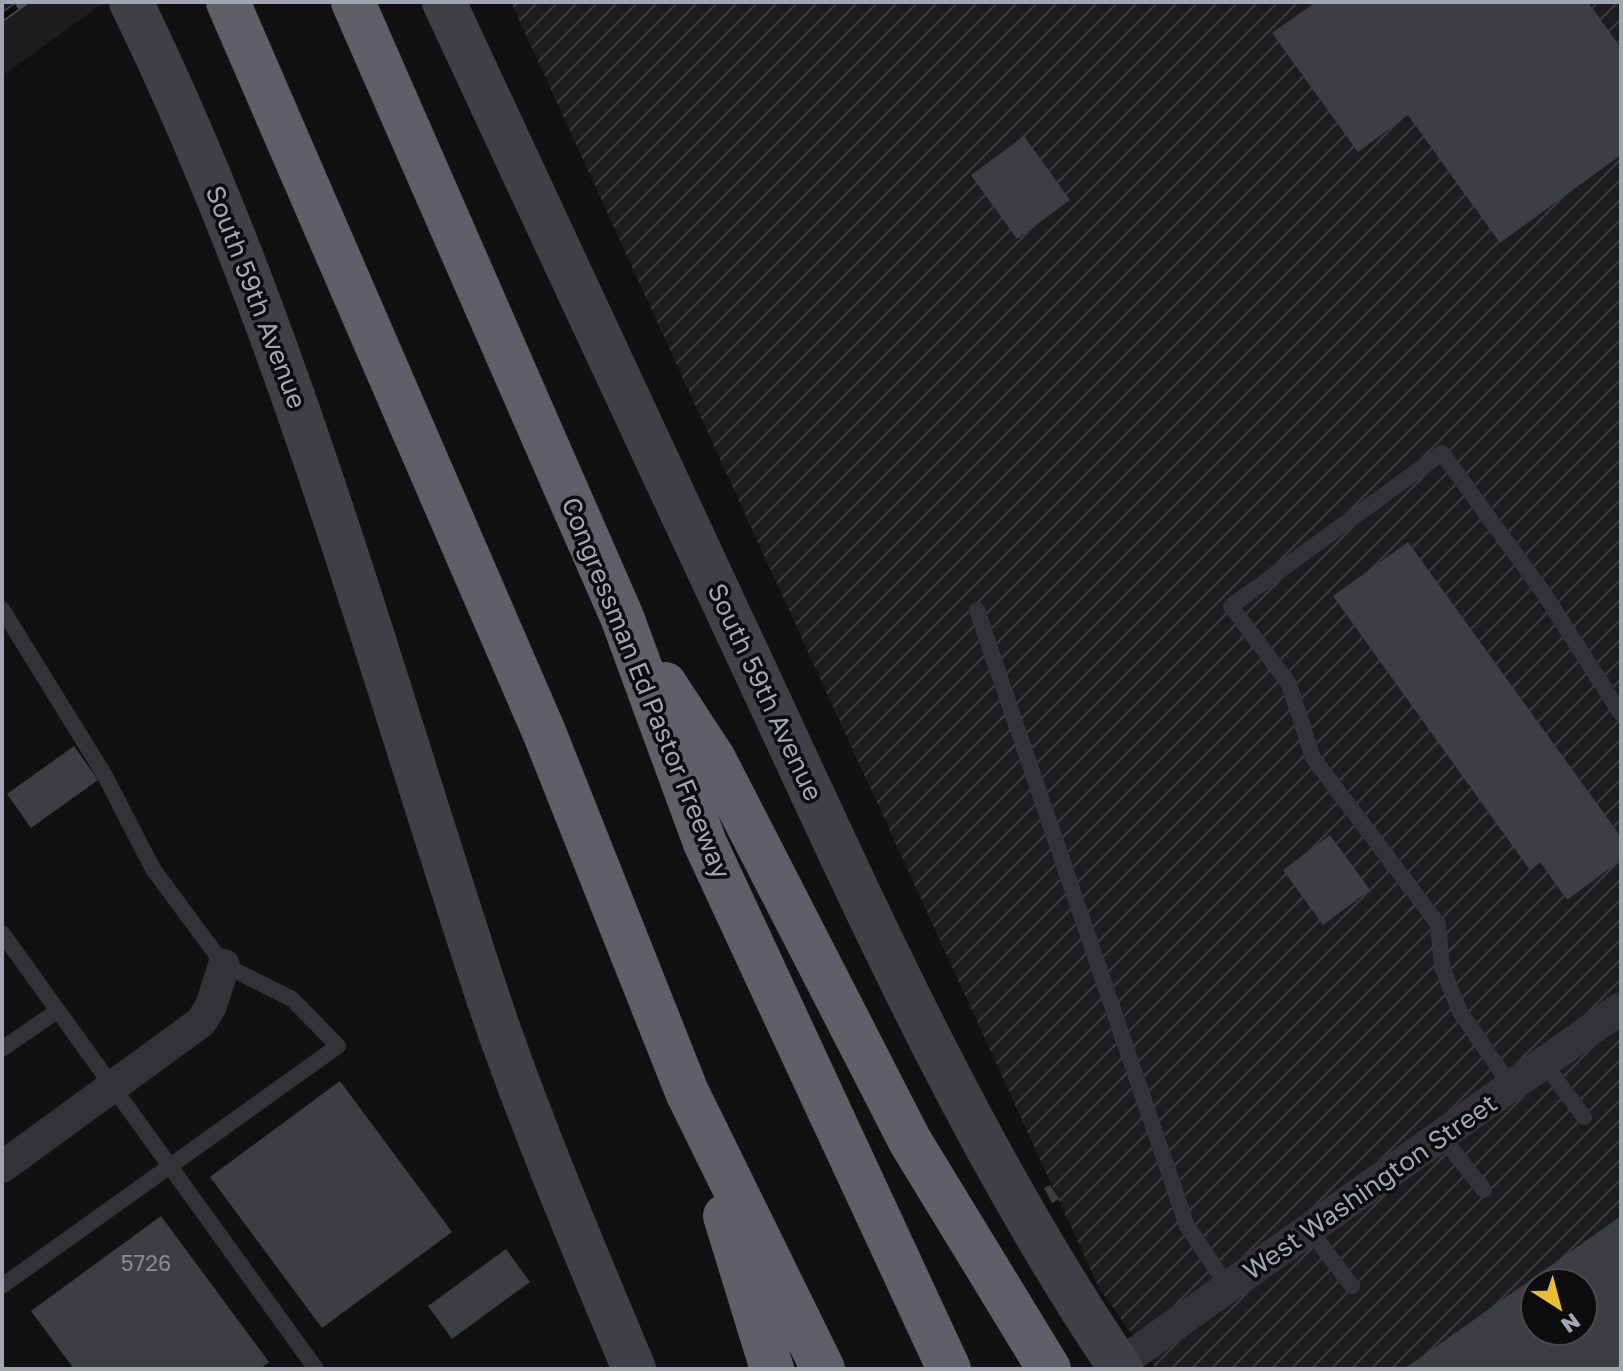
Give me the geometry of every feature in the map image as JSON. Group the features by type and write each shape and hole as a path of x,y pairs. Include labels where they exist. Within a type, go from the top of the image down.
{"highway":[{"name":"Congressman Ed Pastor Freeway","path":"353,2 622,617 705,843 949,1369"},
{"path":"231,9 544,732 687,1092 823,1369"},
{"path":"622,617 714,759 910,1141 1049,1369"},
{"path":"687,1092 772,1369"}],"main road":[{"name":"South 59th Avenue","path":"131,2 242,252 290,383 491,1005 634,1369"},
{"name":"South 59th Avenue","path":"444,2 850,875 988,1149 1119,1367"}],"street":[{"path":"2,1167 201,1022 211,1006 224,965"},
{"name":"West Washington Street","path":"1119,1367 1621,1008"}],"lane":[{"path":"1511,1086 1460,1012 1442,967 1438,924 1313,758 1289,684 1231,606 1442,453 1543,592 1621,714"},
{"path":"2,609 104,774 153,869 224,965 292,999 338,1046 2,1286"},
{"path":"977,610 1187,1226 1228,1287"},
{"path":"2,933 316,1369"},
{"path":"2,1049 56,1012"},
{"path":"1544,1063 1584,1117"},
{"path":"1441,1136 1484,1190"},
{"path":"1309,1229 1352,1286"}],"shaded area":[{"path":"2,2 105,2 2,76"},
{"path":"511,2 1621,2 1621,1369 1156,1369 1098,1286"}],"building":[{"path":"1316,2 1588,2 1621,48 1621,155 1500,243 1408,115 1358,152 1272,33"},
{"path":"1024,136 1070,200 1017,239 971,175"},
{"path":"1408,542 1621,837 1621,860 1567,900 1540,862 1530,870 1333,596"},
{"path":"74,746 98,780 31,828 7,794"},
{"path":"1330,835 1370,890 1323,925 1283,870"},
{"path":"340,1081 452,1232 322,1328 210,1177"},
{"path":"1050,1185 1059,1199 1052,1203 1044,1188"},
{"path":"161,1216 269,1362 260,1369 74,1369 31,1311"},
{"path":"1621,1216 1621,1369 1404,1369 1519,1288 1519,1347 1599,1347 1599,1267 1549,1267"},
{"path":"506,1249 530,1282 452,1339 428,1306"}],"railway":[{"path":"2,17 23,2"}]}
